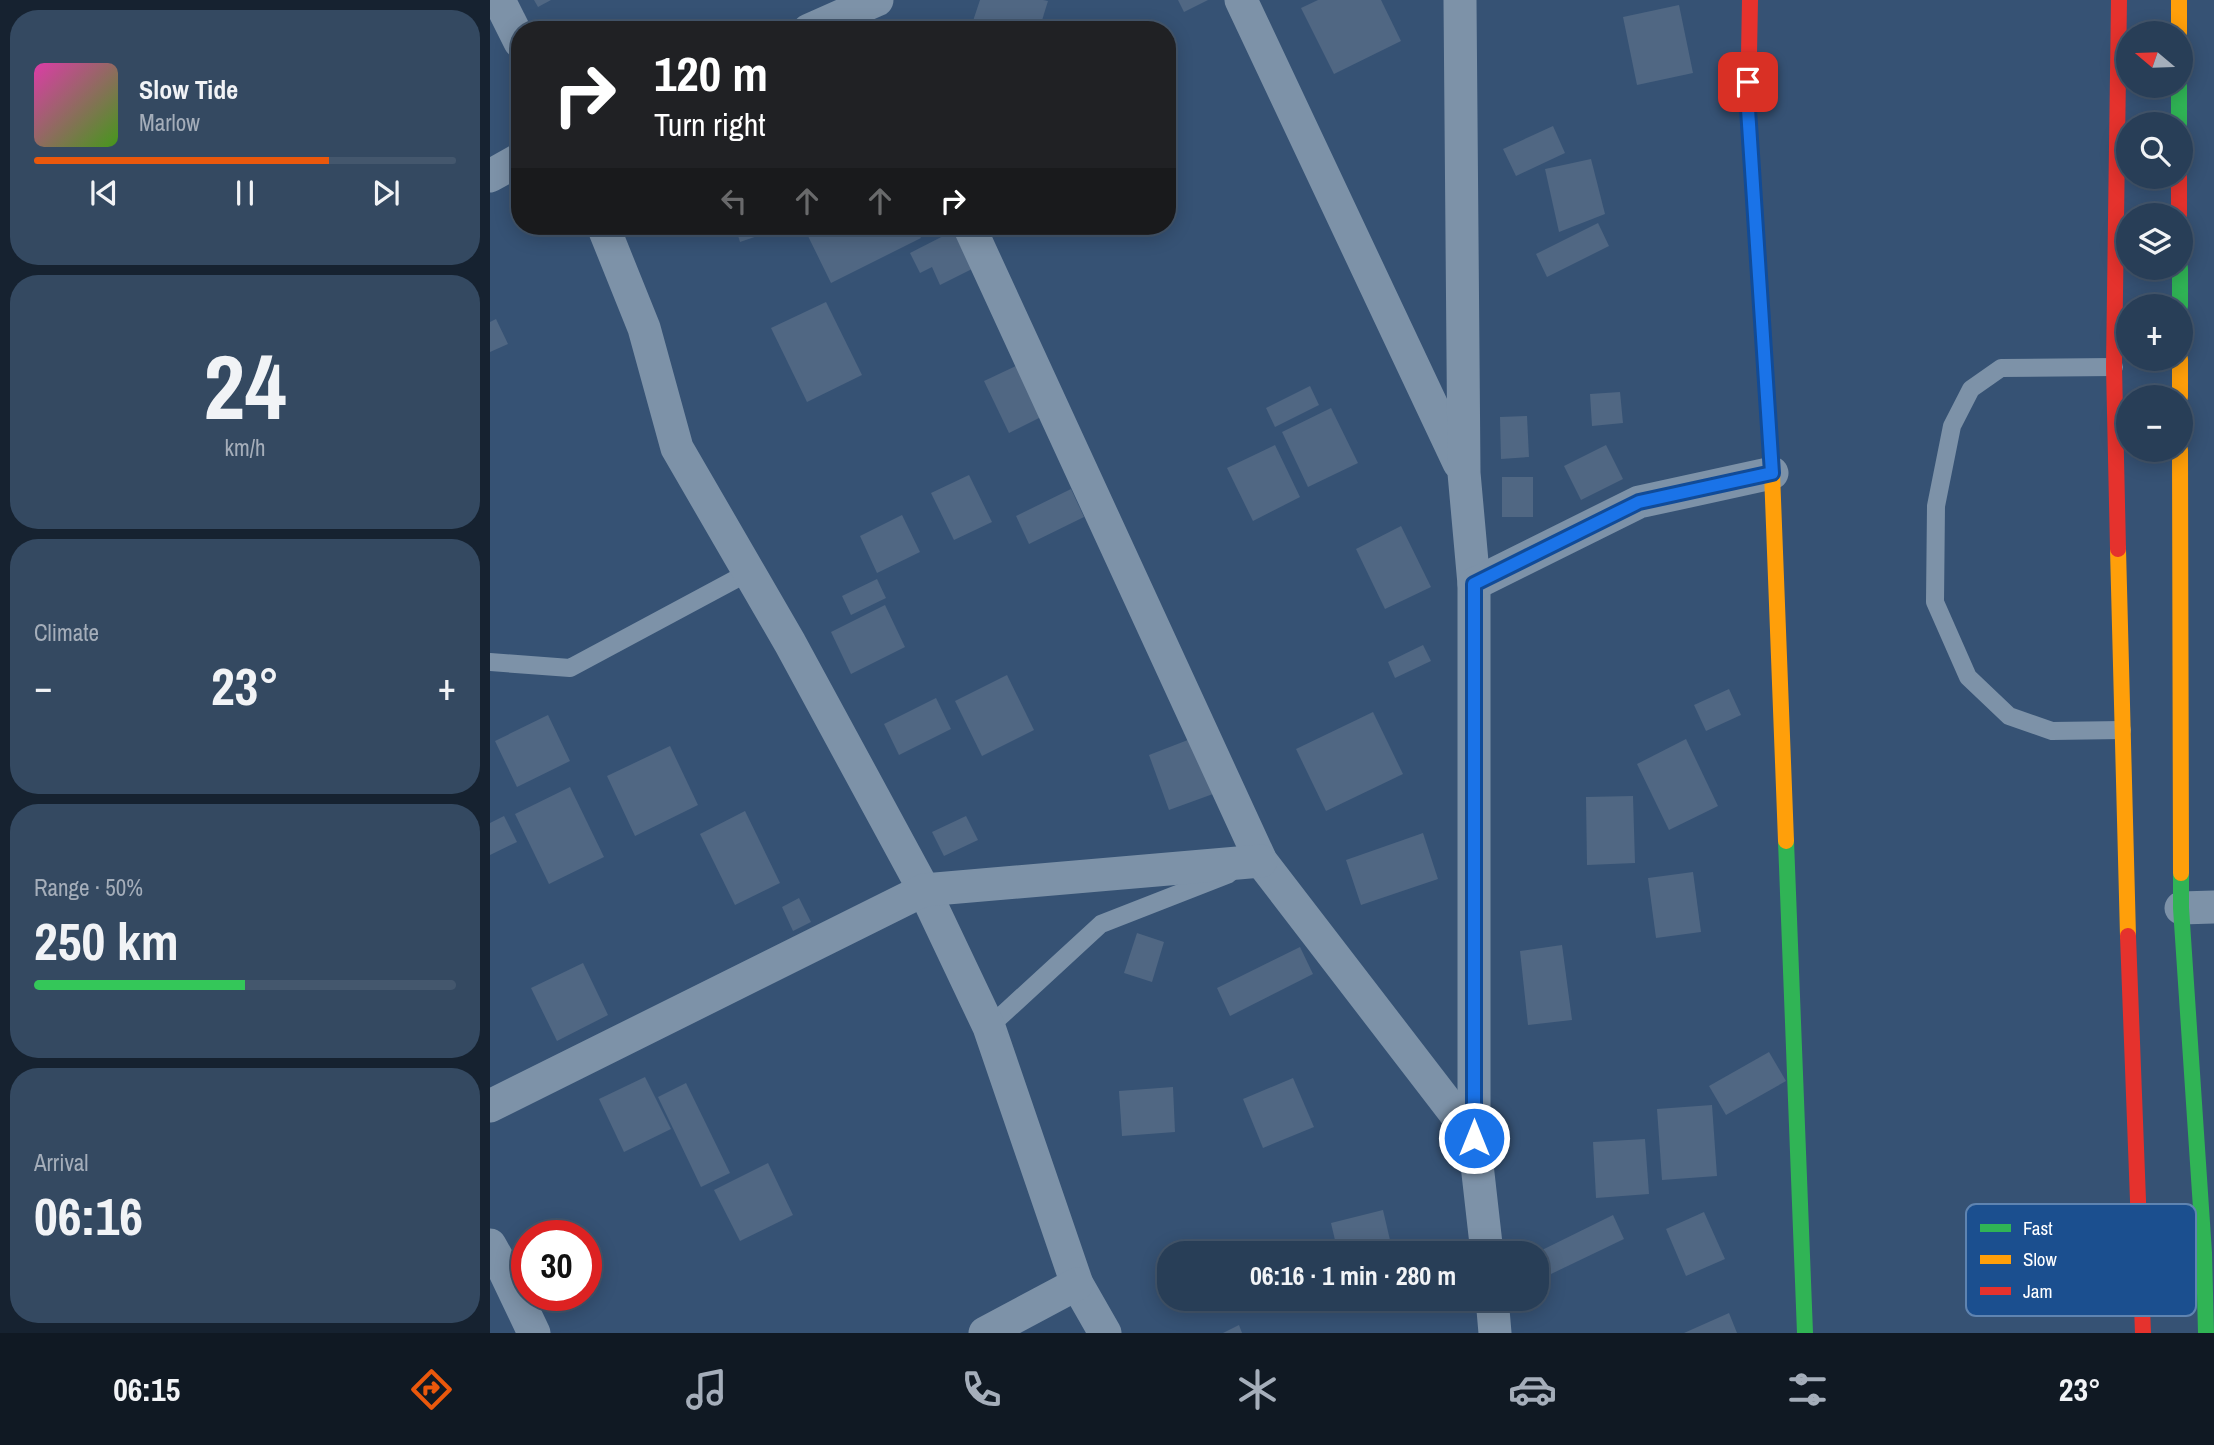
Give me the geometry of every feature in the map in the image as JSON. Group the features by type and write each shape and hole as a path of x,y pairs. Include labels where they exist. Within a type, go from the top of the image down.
{"main road":[{"path":"1749,0 1748,109 1772,473 1805,1333"},
{"path":"2119,0 2114,368 2122,730 2133,911 2140,1204"},
{"path":"2179,0 2179,21"},
{"path":"2180,462 2175,908 2204,1253 2206,1333"}],"street":[{"path":"499,0 511,24"},
{"path":"1241,0 1464,473"},
{"path":"1460,0 1464,473 1474,584 1474,1138 1486,1241"},
{"path":"842,21 874,12"},
{"path":"490,176 511,164"},
{"path":"607,235 644,328 677,448 790,643 924,890 989,1027 1077,1284 1105,1333"},
{"path":"973,235 1261,861 1474,1138"},
{"path":"1474,584 1639,502 1772,473"},
{"path":"490,1105 924,890 1261,861"},
{"path":"2175,908 2214,907"},
{"path":"490,1245 534,1333"},
{"path":"985,1333 1077,1284"},
{"path":"1493,1311 1496,1333"}],"lane":[{"path":"2114,368 2001,368 1972,389 1952,426 1936,506 1935,602 1968,677 2009,716 2052,731 2122,730"},
{"path":"490,662 570,668 749,572"},
{"path":"989,1027 1101,924 1261,861"}],"building":[{"path":"534,0 551,0 538,7"},
{"path":"980,0 1048,1 1042,21 973,21"},
{"path":"1178,0 1208,0 1184,12"},
{"path":"1318,0 1381,0 1401,41 1334,74 1301,8"},
{"path":"1679,5 1693,73 1637,85 1623,17"},
{"path":"1553,126 1565,153 1516,176 1503,149"},
{"path":"1591,159 1605,214 1559,232 1545,169"},
{"path":"1598,223 1609,246 1547,277 1536,254"},
{"path":"738,235 760,235 740,242"},
{"path":"807,235 920,235 921,238 831,283"},
{"path":"945,235 955,235 972,269 940,285 932,267 920,273 910,253"},
{"path":"826,302 862,375 807,402 771,328"},
{"path":"496,319 508,344 490,352 490,322"},
{"path":"1018,365 1043,416 1009,433 984,381"},
{"path":"1310,386 1319,405 1275,427 1266,408"},
{"path":"1620,392 1623,423 1592,426 1590,394"},
{"path":"1331,408 1358,463 1308,487 1282,432"},
{"path":"1527,416 1529,457 1501,459 1500,417"},
{"path":"1275,445 1300,497 1253,521 1227,468"},
{"path":"1606,445 1623,479 1581,500 1564,466"},
{"path":"969,475 992,522 954,540 931,493"},
{"path":"1502,477 1533,477 1533,517 1502,517"},
{"path":"1071,489 1084,517 1029,544 1016,516"},
{"path":"902,515 920,552 877,573 860,536"},
{"path":"1401,526 1431,587 1385,609 1356,549"},
{"path":"877,579 886,598 851,615 842,596"},
{"path":"885,605 905,647 851,674 831,632"},
{"path":"1423,645 1431,661 1395,678 1388,662"},
{"path":"1007,675 1034,730 982,756 955,701"},
{"path":"1729,689 1741,715 1706,731 1694,705"},
{"path":"936,698 951,729 899,755 884,724"},
{"path":"1373,712 1403,774 1326,811 1296,749"},
{"path":"548,715 570,761 517,787 495,741"},
{"path":"1193,738 1213,794 1169,810 1149,755"},
{"path":"1686,739 1718,806 1669,830 1637,764"},
{"path":"670,746 698,805 635,836 607,776"},
{"path":"570,787 604,857 549,884 515,814"},
{"path":"1633,796 1635,863 1587,865 1586,797"},
{"path":"745,811 780,883 735,905 700,834"},
{"path":"504,816 517,842 490,855 490,823"},
{"path":"966,816 978,840 944,856 932,832"},
{"path":"1423,833 1438,879 1361,905 1346,860"},
{"path":"1693,872 1701,932 1656,938 1648,878"},
{"path":"799,898 811,922 793,931 782,907"},
{"path":"1137,933 1164,942 1152,982 1124,973"},
{"path":"1562,945 1572,1020 1528,1025 1520,951"},
{"path":"1300,947 1313,974 1230,1016 1217,988"},
{"path":"583,963 608,1015 557,1041 531,988"},
{"path":"1769,1052 1786,1081 1726,1115 1709,1086"},
{"path":"645,1077 671,1129 624,1152 599,1099"},
{"path":"1293,1078 1314,1127 1263,1148 1243,1099"},
{"path":"686,1083 730,1173 701,1187 658,1097"},
{"path":"1173,1087 1175,1132 1122,1136 1119,1091"},
{"path":"1712,1105 1717,1176 1662,1180 1657,1109"},
{"path":"1645,1139 1649,1194 1596,1198 1593,1142"},
{"path":"768,1163 793,1215 740,1241 714,1190"},
{"path":"1383,1210 1390,1241 1335,1241 1331,1223"},
{"path":"1704,1212 1725,1259 1686,1276 1666,1229"},
{"path":"1613,1215 1624,1239 1551,1274 1549,1247"},
{"path":"1729,1313 1737,1333 1684,1333"},
{"path":"1239,1325 1242,1333 1223,1333"}],"traffic: fast":[{"path":"2179,98 2179,112"},
{"path":"2180,280 2180,294"},
{"path":"1786,841 1805,1333"},
{"path":"2181,873 2181,908 2204,1253 2206,1333"}],"traffic: slow":[{"path":"2179,0 2179,21"},
{"path":"1762,318 1772,473 1786,841"},
{"path":"2180,371 2180,385"},
{"path":"2180,462 2181,873"},
{"path":"2118,549 2128,936"}],"traffic: jam":[{"path":"1750,0 1748,109 1762,318"},
{"path":"2118,549 2114,367 2119,0"},
{"path":"2179,189 2179,203"},
{"path":"2128,936 2138,1204"},
{"path":"2142,1316 2143,1333"}],"route":[{"path":"1474,1138 1474,584 1639,502 1772,473 1748,82"}]}
